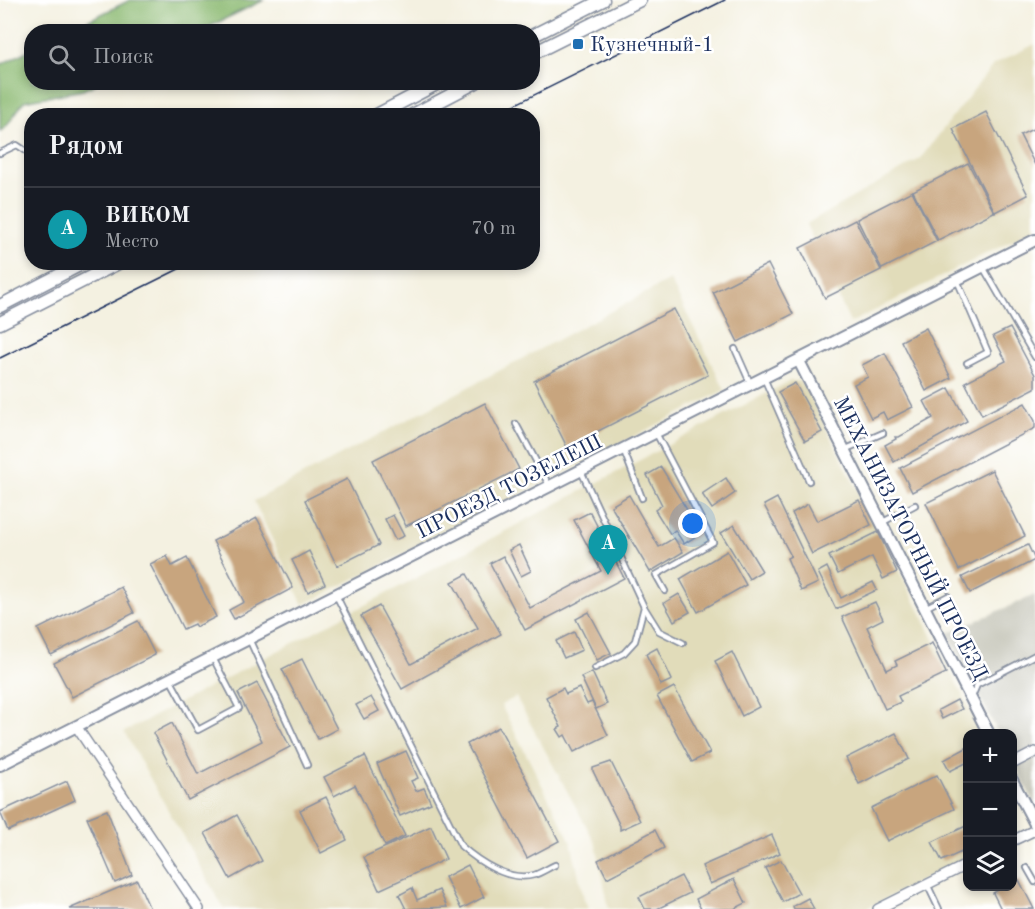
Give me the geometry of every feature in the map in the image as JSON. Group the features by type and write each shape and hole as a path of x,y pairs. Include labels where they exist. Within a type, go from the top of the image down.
{"main road":[{"path":"540,32 603,0"},
{"path":"540,50 640,0"},
{"path":"390,108 425,90"},
{"path":"426,108 461,90"},
{"path":"0,306 70,270"},
{"path":"0,323 104,270"}],"street":[{"name":"ПРОЕЗД ТОЗЕЛЕШ","path":"0,765 1035,240"},
{"name":"МЕХАНИЗАТОРНЫЙ ПРОЕЗД","path":"799,361 986,729"},
{"path":"76,726 199,909"},
{"path":"1017,761 1035,752"},
{"path":"1014,783 1035,824"},
{"path":"1017,839 1035,830"},
{"path":"878,909 897,905 927,884 963,866"}],"lane":[{"path":"0,153 17,145 24,150"},
{"path":"983,267 1035,357"},
{"path":"957,280 988,352 967,363"},
{"path":"735,349 751,385"},
{"path":"764,378 809,482"},
{"path":"516,424 550,487"},
{"path":"656,433 713,542 656,575 665,591"},
{"path":"844,450 883,433"},
{"path":"623,450 642,498"},
{"path":"581,471 644,607 659,632 683,644"},
{"path":"882,523 915,506"},
{"path":"336,595 461,846 495,869 519,876 534,875 555,864"},
{"path":"925,608 948,596"},
{"path":"595,668 624,653 635,641 644,607"},
{"path":"249,639 307,765"},
{"path":"971,698 977,684 1035,655"},
{"path":"170,679 198,730 239,708 213,657"},
{"path":"1027,868 1035,882"},
{"path":"927,884 939,909"}],"shaded area":[{"path":"1035,44 1035,229 850,323 806,224 920,159 993,65"},
{"path":"670,280 725,390 303,605 254,501"},
{"path":"790,381 799,381 805,387 980,729 963,729 963,859 865,909 609,909 596,844 516,697 501,705 571,842 584,899 589,909 224,909 124,732"},
{"path":"1035,595 1035,805 1017,769 1017,729 996,729 948,633"}],"green space":[{"path":"130,0 264,0 214,24 81,24"},
{"path":"24,53 24,90 83,90 24,101 6,127 0,131 0,65"}],"building":[{"path":"986,112 1028,195 995,212 953,129"},
{"path":"1035,128 1035,165 1020,135"},
{"path":"968,163 994,212 938,240 913,191"},
{"path":"912,191 937,241 882,269 857,219"},
{"path":"855,220 881,270 825,298 800,248"},
{"path":"768,264 793,314 738,342 713,292"},
{"path":"674,309 708,375 567,447 534,381"},
{"path":"926,328 951,378 926,391 901,341"},
{"path":"1010,328 1035,375 1035,388 982,415 965,382 1006,361 993,336"},
{"path":"885,353 913,407 887,420 883,412 871,418 854,384 868,377 862,365"},
{"path":"795,383 822,432 805,441 778,392"},
{"path":"949,388 967,421 894,462 885,445 896,439 895,437 933,418 924,401"},
{"path":"485,403 519,469 406,526 373,460"},
{"path":"1025,403 1035,421 1035,428 912,492 900,468"},
{"path":"661,467 701,533 684,544 675,530 670,534 655,510 662,505 647,475"},
{"path":"992,470 1025,536 959,570 926,503"},
{"path":"726,478 735,493 712,509 702,494"},
{"path":"347,479 379,545 337,566 305,500"},
{"path":"629,495 659,547 674,538 683,552 650,572 611,506"},
{"path":"777,498 818,583 801,591 787,558 791,556 764,505"},
{"path":"859,500 871,525 812,554 792,513 808,504 817,521"},
{"path":"590,512 624,578 525,630 490,563 503,556 530,608 601,571 574,520"},
{"path":"393,515 404,536 395,540 385,519"},
{"path":"257,518 293,588 234,619 229,610 244,602 213,541"},
{"path":"734,525 762,571 749,579 721,533"},
{"path":"878,532 897,572 883,579 872,557 838,574 829,556"},
{"path":"519,545 531,571 521,576 509,550"},
{"path":"1028,545 1035,560 970,593 962,577"},
{"path":"309,551 325,584 308,592 292,560"},
{"path":"727,551 746,585 698,612 680,579"},
{"path":"167,556 172,566 187,558 216,617 196,627 194,624 183,629 150,564"},
{"path":"827,567 841,598 873,582 877,590 836,609 818,572"},
{"path":"467,574 501,634 402,689 361,616 379,606 411,664 478,628 452,582"},
{"path":"121,587 134,613 51,655 38,629"},
{"path":"679,594 690,612 674,621 664,603"},
{"path":"875,602 883,619 867,627 887,670 897,665 895,661 932,643 946,673 898,696 901,702 885,709 842,617"},
{"path":"589,612 611,653 597,660 576,619"},
{"path":"138,621 155,655 72,697 54,663"},
{"path":"574,632 582,650 564,658 556,641"},
{"path":"657,648 672,680 661,685 646,654"},
{"path":"732,652 759,707 742,716 715,661"},
{"path":"302,659 337,729 318,739 282,669"},
{"path":"592,672 607,704 596,709 581,677"},
{"path":"257,683 290,747 188,800 153,733 172,723 198,774 262,741 238,693"},
{"path":"674,687 710,753 692,762 657,696"},
{"path":"563,688 566,694 579,688 587,704 592,702 608,735 574,752 565,735 562,737 557,729 561,727 546,697"},
{"path":"371,697 379,711 364,719 356,705"},
{"path":"957,700 962,709 942,719 938,710"},
{"path":"499,727 559,841 527,858 467,744"},
{"path":"896,733 909,759 859,784 846,758"},
{"path":"963,750 963,764 950,771 944,760"},
{"path":"406,751 418,778 411,781 416,791 424,788 431,803 400,816 377,764"},
{"path":"365,756 405,836 385,846 355,785 334,796 324,777"},
{"path":"611,762 640,821 620,830 593,771 593,768"},
{"path":"937,775 954,809 887,841 871,808"},
{"path":"67,781 75,800 8,831 0,812"},
{"path":"326,797 347,840 321,853 300,810"},
{"path":"107,810 132,875 115,883 87,818"},
{"path":"237,815 262,861 230,879 205,833"},
{"path":"431,826 446,859 379,890 364,857"},
{"path":"963,827 963,851 942,861 932,842"},
{"path":"655,830 664,848 607,878 598,860"},
{"path":"772,835 780,853 710,884 702,866"},
{"path":"781,860 799,893 783,902 765,868"},
{"path":"468,865 484,897 461,909 445,877"},
{"path":"681,876 690,893 657,909 645,909 639,897"},
{"path":"734,879 746,903 734,909 701,909 696,899"},
{"path":"137,880 150,909 69,909"},
{"path":"1019,880 1034,909 1001,909 993,893 1017,891 1017,881"},
{"path":"412,888 417,900 439,890 447,907 406,909 399,895"},
{"path":"808,898 814,909 794,909 793,906"}],"tram line":[{"path":"508,108 725,0"},
{"path":"0,358 177,270"}],"place":[{"name":"Кузнечный-1","path":"578,44"},
{"name":"ВИКОМ","path":"608,575"}]}
